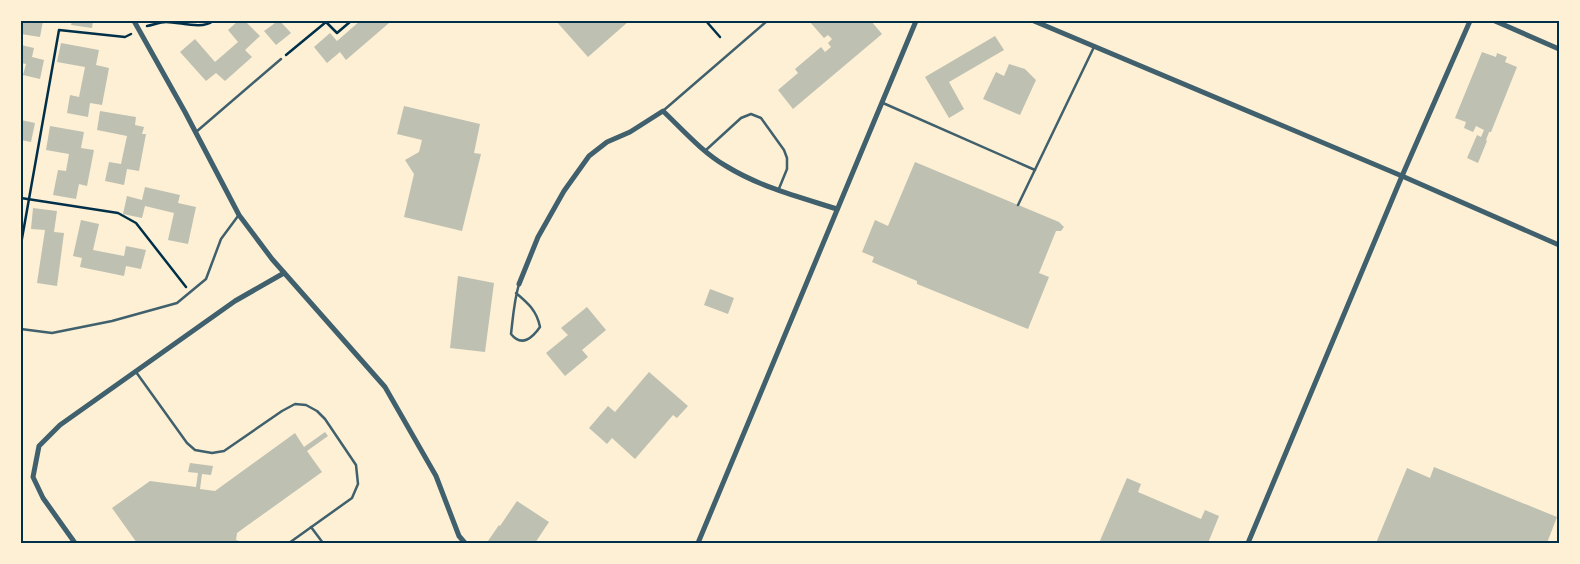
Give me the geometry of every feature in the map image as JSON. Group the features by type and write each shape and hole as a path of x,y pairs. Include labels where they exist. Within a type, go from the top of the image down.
{"street":[{"path":"134,21 196,132 239,215 272,259 385,387 436,476 459,536 465,543"},
{"path":"698,543 916,21"},
{"path":"1034,21 1402,176 1559,245"},
{"path":"1248,543 1402,176 1470,21"},
{"path":"1496,21 1559,49"},
{"path":"519,284 538,237 564,191 589,156 607,142 630,132 662,111 704,151 726,167 778,191 836,209"},
{"path":"75,543 43,498 32,477 39,446 60,426 235,301 284,273"}],"lane":[{"path":"662,111 767,21"},
{"path":"1018,205 1094,47"},
{"path":"196,132 281,59"},
{"path":"882,103 1035,170"},
{"path":"704,151 741,118 751,114 761,118 784,150 787,158 787,169 778,191"},
{"path":"21,329 52,333 112,321 177,303 206,279 220,239 239,215"},
{"path":"516,293 534,310 538,318 540,326 529,340 521,341 515,339 511,334 514,302 516,293 519,284"},
{"path":"136,372 187,443 195,450 212,453 224,451 295,404 306,405 317,411 325,419 356,465 358,484 352,498 288,543"},
{"path":"311,527 323,543"}],"path":[{"path":"147,26 164,22 201,26 214,21"},
{"path":"281,59 326,22 338,33 351,21"},
{"path":"706,21 720,37"},
{"path":"21,244 59,30 126,37 132,34"},
{"path":"21,198 118,213 136,223 190,292"}],"building":[{"path":"22,21 43,21 40,37 21,34"},
{"path":"72,21 93,21 92,28 71,25"},
{"path":"238,21 245,21 260,36 245,50 252,57 225,81 216,73 206,81 180,52 195,39 215,62 238,42 228,30"},
{"path":"274,21 280,21 291,33 276,45 264,31 275,23"},
{"path":"360,21 388,21 389,23 346,60 340,52 327,63 314,47 330,33 337,41"},
{"path":"556,21 629,21 588,57"},
{"path":"809,21 871,21 882,34 793,109 778,90 798,73 795,69 821,47 825,52 831,47 828,43 832,39 828,35 824,38"},
{"path":"995,36 1004,50 949,82 964,109 949,118 925,77"},
{"path":"61,43 99,50 96,65 109,68 102,105 90,103 88,117 67,113 70,95 79,97 85,67 57,62"},
{"path":"21,45 34,48 32,57 44,60 40,79 23,75 26,64 21,63"},
{"path":"1482,52 1496,57 1497,53 1507,57 1505,62 1517,67 1478,163 1467,158 1477,135 1481,137 1484,130 1476,126 1473,132 1464,128 1466,122 1455,118"},
{"path":"1009,64 1025,69 1036,80 1020,115 983,99 996,72 1004,76"},
{"path":"404,106 480,124 474,153 481,154 462,231 404,217 414,174 405,160 419,152 422,140 397,134"},
{"path":"100,111 136,117 135,125 144,127 142,134 146,134 139,171 127,169 124,185 105,181 109,162 121,164 127,136 97,130"},
{"path":"21,120 35,123 31,142 21,140"},
{"path":"50,126 84,132 81,148 94,150 87,186 79,184 76,199 53,195 58,170 66,171 69,154 46,150"},
{"path":"915,162 1059,222 1064,227 1061,231 1056,231 1039,273 1049,277 1028,329 917,284 917,281 872,262 874,257 862,252 875,220 888,226"},
{"path":"145,187 180,195 178,203 196,207 188,244 168,240 174,213 145,206 142,218 123,214 127,196 142,200"},
{"path":"33,208 57,211 54,232 64,233 57,286 37,283 45,230 31,229"},
{"path":"81,220 99,224 93,250 124,256 126,246 146,250 141,269 126,266 124,276 80,267 82,258 73,256"},
{"path":"458,276 494,283 485,352 450,348"},
{"path":"710,289 734,298 728,314 704,305"},
{"path":"587,307 606,330 582,350 588,357 565,376 546,353 568,335 561,328"},
{"path":"649,372 688,406 677,418 673,415 635,459 612,438 607,444 589,428 608,406 615,412"},
{"path":"325,432 328,436 307,451 322,472 237,533 236,540 246,543 137,543 112,508 150,481 196,487 198,473 188,472 190,463 213,466 211,475 202,474 200,489 215,491 295,433 304,447"},
{"path":"1434,467 1557,517 1547,543 1376,543 1407,468 1430,478"},
{"path":"1127,478 1141,484 1138,492 1201,519 1205,510 1219,516 1208,543 1099,543"},
{"path":"517,501 549,522 535,543 491,543 488,541 500,526"}]}
